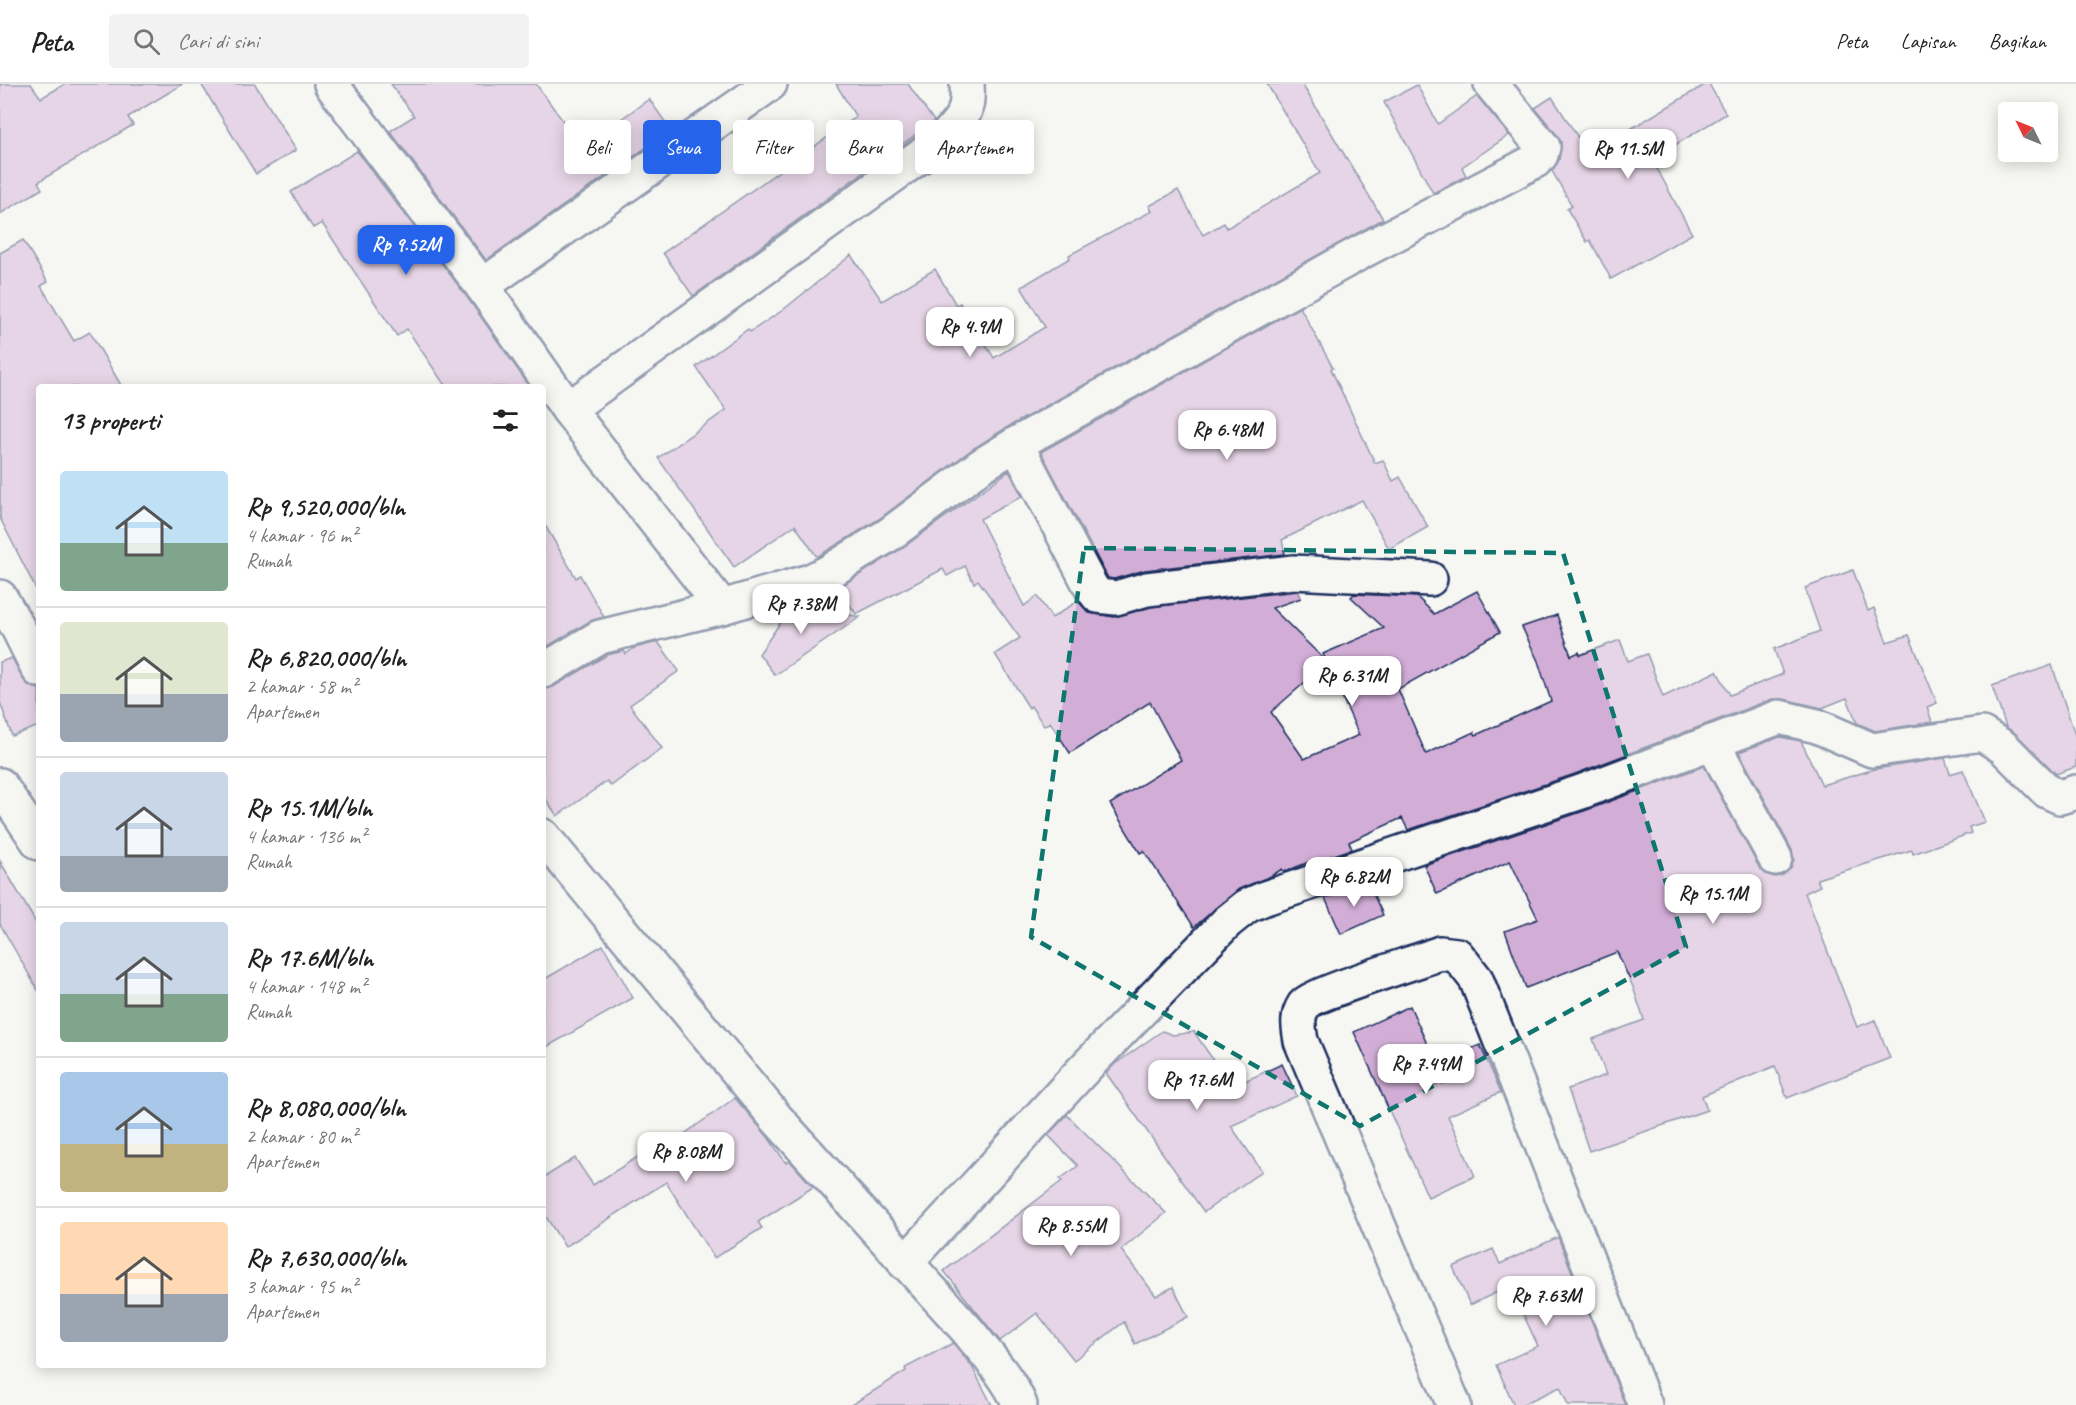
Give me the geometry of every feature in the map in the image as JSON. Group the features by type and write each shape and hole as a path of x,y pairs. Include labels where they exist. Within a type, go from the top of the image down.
{"street":[{"path":"331,84 482,286 568,409 722,607"},
{"path":"482,286 770,84"},
{"path":"568,409 944,140 964,115 968,102 968,84"},
{"path":"546,670 600,637 722,607 810,581 827,573 890,534 982,465 1016,444 1363,251 1535,161 1541,155 1543,147 1491,84"},
{"path":"1016,444 1090,587 1098,596 1116,598 1147,589 1293,572 1430,579"},
{"path":"0,597 19,628 36,664"},
{"path":"905,1263 1084,1069 1227,922 1248,906 1264,898 1581,792 1779,717 1817,726 1872,750 1982,734 2003,747 2047,791 2060,797 2076,792"},
{"path":"1712,742 1775,858"},
{"path":"0,785 36,839"},
{"path":"546,840 777,1119 975,1340 996,1366 1020,1405"},
{"path":"1454,1405 1301,1041 1298,1019 1306,1003 1324,994 1440,954 1457,955 1476,979 1645,1405"}],"highlighted area":[{"path":"1084,548 1563,553 1686,947 1360,1126 1031,937"}],"building":[{"path":"0,84 31,84 41,98 65,84 183,84 128,117 133,125 38,182 42,189 0,214"},
{"path":"201,84 255,84 296,150 256,174"},
{"path":"391,84 536,84 564,122 564,174 608,174 486,260 390,131 414,116"},
{"path":"836,84 908,84 933,120 915,120 915,135 903,144 903,120 852,120 856,117"},
{"path":"1267,84 1302,84 1383,219 1006,428 971,450 879,519 817,557 795,525 734,567 658,458 726,410 696,367 748,329 750,332 783,310 851,255 882,301 935,269 956,305 960,303 994,358 1045,327 1021,287 1070,258 1069,255 1152,211 1149,206 1178,190 1203,235 1224,223 1227,228 1320,173"},
{"path":"1709,84 1726,114 1652,159 1692,234 1611,279 1590,240 1587,242 1567,209 1572,206 1552,171 1559,160 1561,142 1535,108 1552,97 1581,142 1600,131 1607,143"},
{"path":"1417,85 1438,124 1477,96 1509,135 1462,167 1466,176 1433,193 1384,102"},
{"path":"649,99 664,120 643,120 643,150 631,158 631,120 620,120"},
{"path":"826,138 826,174 861,174 693,296 663,253 775,174 814,174 814,147"},
{"path":"357,151 467,297 528,384 444,384 407,329 397,336 322,223 313,228 291,192"},
{"path":"23,240 48,282 41,286 74,341 90,332 120,384 36,384 36,589 0,518 0,253"},
{"path":"1300,307 1333,368 1331,369 1375,463 1383,460 1393,481 1400,477 1428,527 1389,549 1362,500 1282,540 1285,554 1145,570 1114,579 1108,578 1041,452"},
{"path":"1009,471 1022,496 980,519 1024,606 1037,596 1052,618 1078,601 1089,613 1114,617 1151,607 1298,591 1301,598 1272,608 1327,662 1323,654 1384,628 1351,597 1354,594 1417,597 1434,614 1477,591 1500,632 1398,689 1426,754 1474,732 1476,735 1551,701 1538,661 1522,627 1557,615 1571,656 1579,652 1580,655 1620,640 1628,661 1647,654 1663,697 1717,671 1730,695 1783,674 1774,649 1820,631 1805,588 1853,570 1868,611 1874,608 1887,642 1909,635 1937,703 1927,707 1932,722 1875,731 1857,723 1847,698 1822,708 1783,699 1772,699 1575,774 1408,830 1402,818 1349,842 1352,849 1284,872 1282,869 1239,889 1194,927 1144,851 1140,853 1110,804 1181,760 1150,702 1070,753 1050,722 1044,726 1031,706 1029,708 995,654 1020,638 978,580 974,583 965,566 947,576 943,569 856,614 838,588 901,549","holes":["1327,663 1359,735 1304,759 1271,712"]},
{"path":"546,527 576,578 580,575 604,617 590,621 546,647"},
{"path":"795,605 860,617 775,675 759,654 782,620 781,609"},
{"path":"658,642 679,671 630,705 662,748 611,786 607,781 557,816 546,800 546,689 607,655 624,651 626,654 634,648"},
{"path":"12,658 23,679 29,686 36,688 36,727 12,736 0,702 0,662"},
{"path":"2052,665 2076,738 2076,767 2056,774 2006,727 1992,686"},
{"path":"1780,737 1801,741 1822,785 1875,769 1945,758 1950,774 1963,770 1985,822 1969,827 1971,833 1913,854 1912,850 1817,879 1820,886 1805,893 1857,1027 1875,1020 1890,1058 1787,1098 1775,1066 1702,1096 1707,1110 1589,1151 1568,1089 1606,1075 1593,1039 1644,1020 1633,987 1617,952 1526,988 1505,931 1538,919 1510,861 1437,894 1424,865 1587,810 1704,766 1759,867 1766,874 1775,877 1783,875 1791,867 1794,859 1792,850 1739,752"},
{"path":"0,861 36,923 36,987 0,924"},
{"path":"1368,883 1383,915 1341,934 1325,898"},
{"path":"603,945 633,998 546,1047 546,978"},
{"path":"1410,1006 1436,1064 1480,1045 1501,1092 1448,1116 1475,1176 1428,1197 1354,1032"},
{"path":"1162,1031 1173,1035 1194,1032 1232,1087 1282,1064 1297,1096 1231,1126 1262,1171 1204,1212 1106,1073 1115,1064"},
{"path":"735,1098 768,1137 786,1163 790,1161 813,1187 758,1222 762,1228 714,1258 666,1182 565,1247 546,1217 546,1176 575,1158 593,1185 655,1146 659,1152"},
{"path":"1067,1115 1166,1213 1121,1250 1156,1296 1173,1287 1188,1317 1135,1344 1124,1322 1074,1360 1037,1313 1000,1341 944,1271 1062,1181 1060,1179 1078,1166 1048,1135"},
{"path":"1558,1237 1625,1405 1568,1405 1560,1387 1521,1405 1514,1405 1496,1365 1538,1346 1510,1286 1470,1305 1453,1267 1493,1249 1500,1264"},
{"path":"953,1343 971,1365 992,1405 851,1405 906,1371 905,1368"}]}
